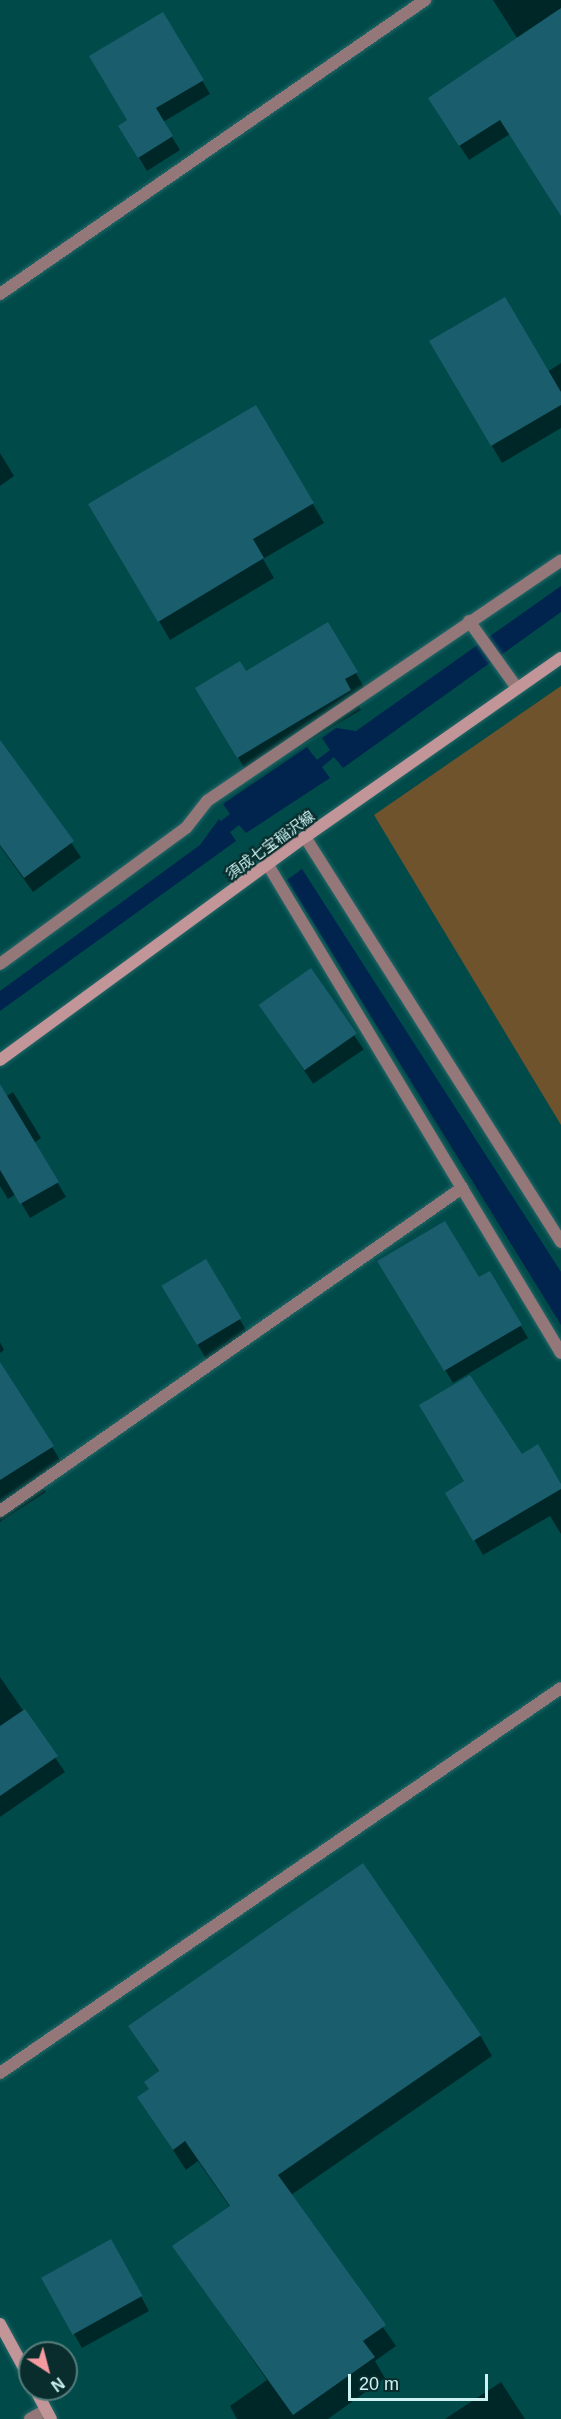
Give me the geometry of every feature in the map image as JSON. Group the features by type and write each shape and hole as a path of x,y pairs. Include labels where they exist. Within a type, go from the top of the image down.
{"main road":[{"name":"須成七宝稲沢線","path":"0,1060 305,837 561,658"},
{"path":"0,2324 18,2357"}],"street":[{"path":"0,294 425,0"},
{"path":"0,964 186,828 207,801 471,625 561,560"},
{"path":"471,625 517,688"},
{"path":"305,837 561,1242"},
{"path":"268,864 561,1353"},
{"path":"0,1511 462,1188"},
{"path":"0,2073 561,1688"},
{"path":"30,2419 49,2414"}],"shaded area":[{"path":"561,686 561,1125 374,815"}],"water":[{"path":"561,586 561,612 343,768 334,757 322,767 330,778 246,833 239,825 230,832 236,841 0,1011 0,991 200,845 219,819 221,821 230,814 223,804 307,747 317,760 330,750 322,738 336,728 356,731"},
{"path":"302,869 561,1272 561,1325 287,880"}],"building":[{"path":"561,8 561,216 500,120 459,146 428,98"},
{"path":"163,12 204,80 156,108 173,136 138,158 118,126 127,120 89,56"},
{"path":"505,297 561,392 561,405 491,446 429,341"},
{"path":"256,405 314,503 253,539 264,558 158,622 88,504"},
{"path":"328,622 358,672 345,679 351,690 237,758 195,688 240,661 246,671"},
{"path":"0,740 74,841 24,878 0,845"},
{"path":"311,968 357,1034 304,1070 259,1005"},
{"path":"0,1084 59,1182 20,1204 0,1170"},
{"path":"445,1221 479,1277 490,1271 522,1325 444,1371 377,1261"},
{"path":"206,1259 242,1318 197,1345 161,1286"},
{"path":"0,1362 54,1446 0,1480"},
{"path":"470,1375 522,1454 538,1444 561,1484 561,1489 473,1541 445,1493 464,1481 419,1405"},
{"path":"25,1709 58,1756 0,1796 0,1726"},
{"path":"363,1863 481,2035 278,2175 386,2325 363,2341 375,2357 293,2415 172,2246 230,2206 185,2141 173,2150 137,2097 149,2089 144,2082 159,2071 128,2026"},
{"path":"111,2239 143,2296 73,2335 41,2278"}]}
